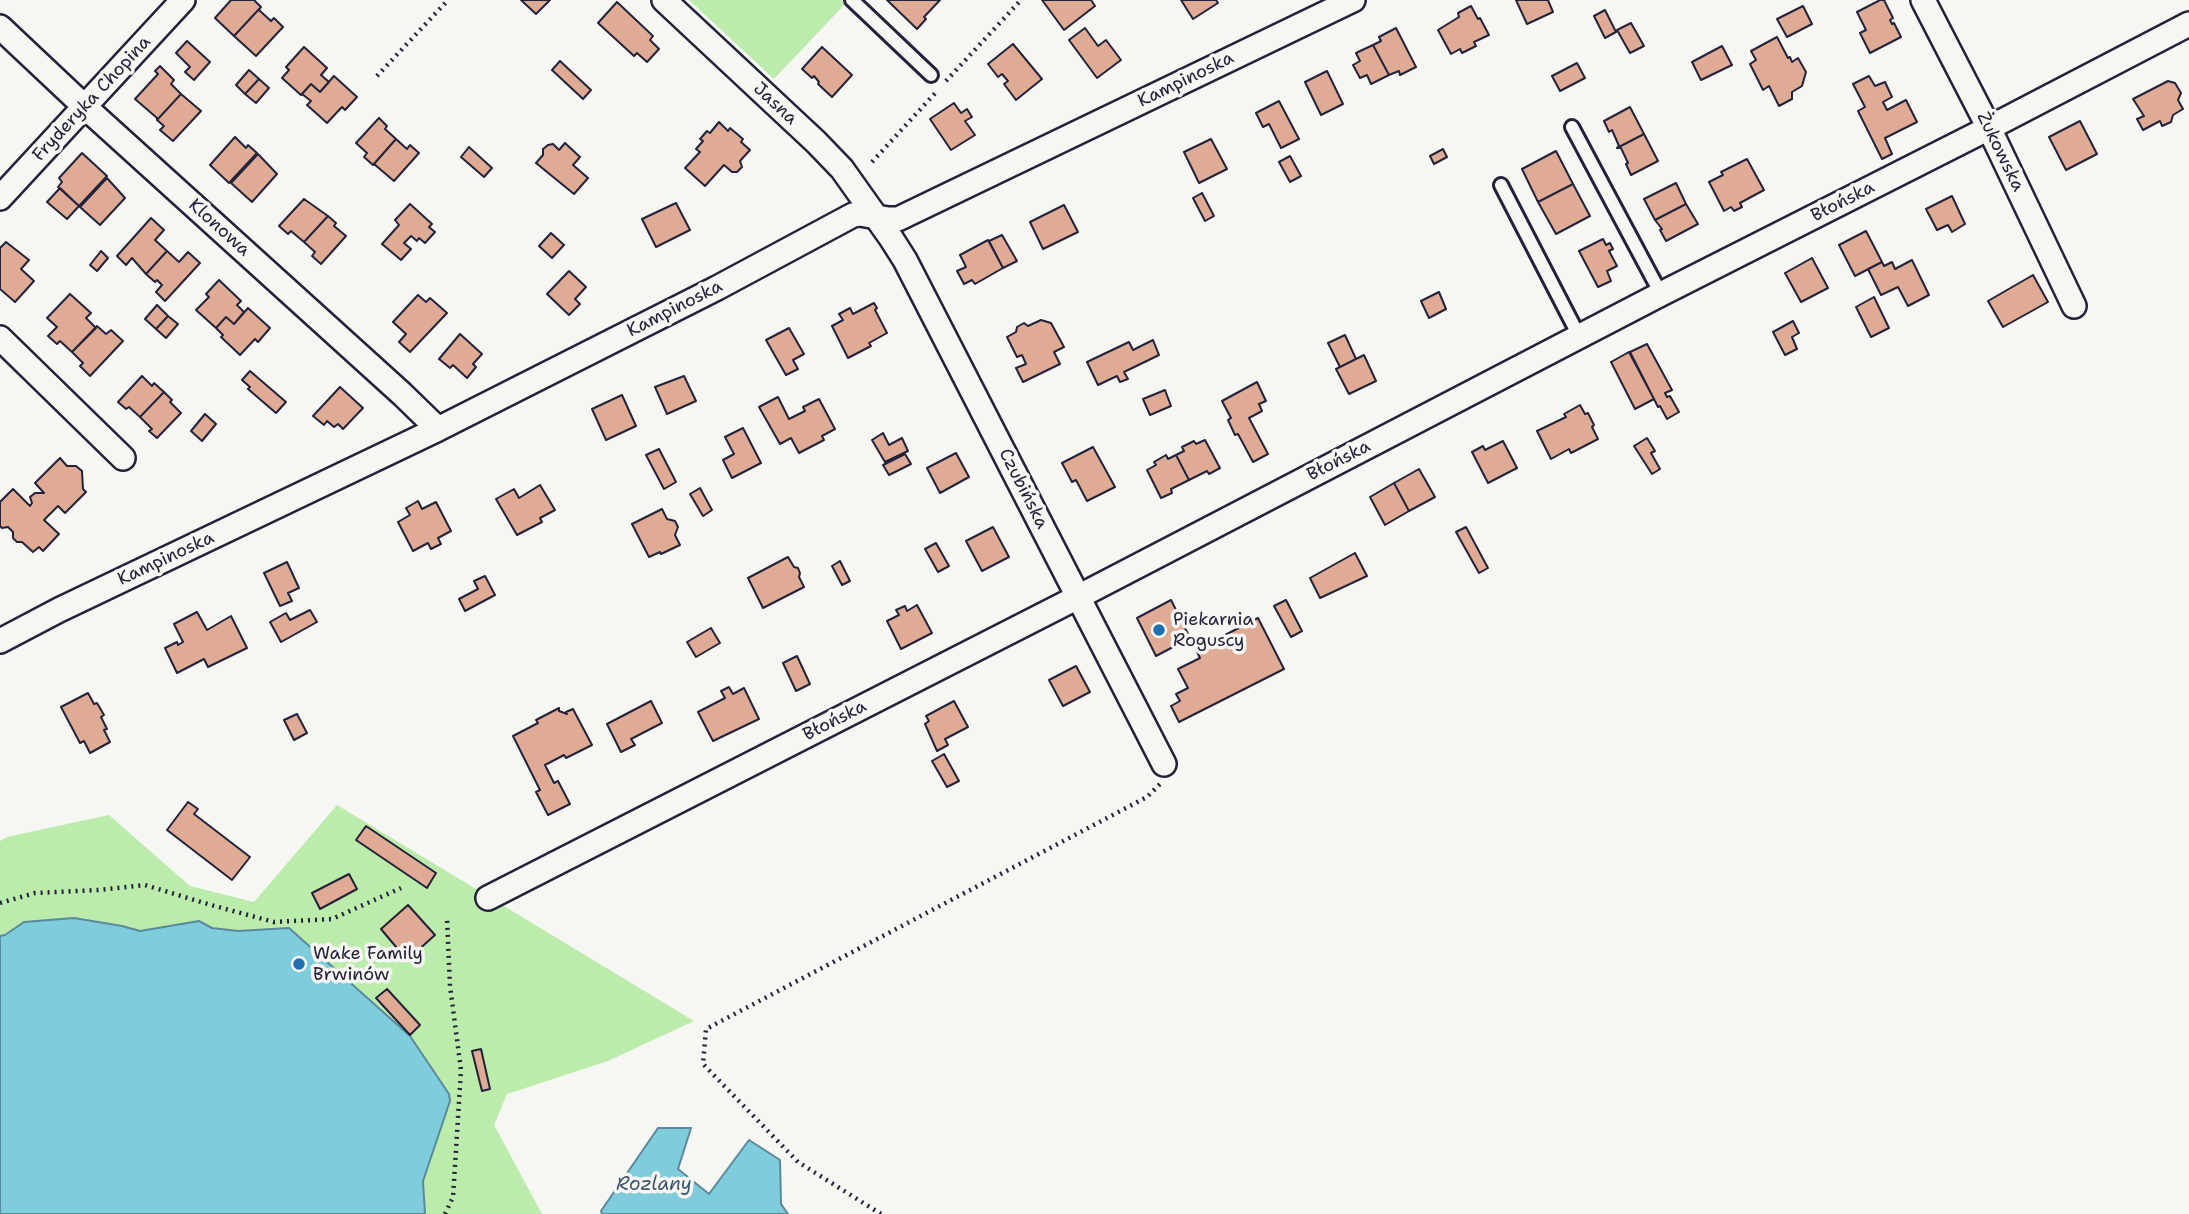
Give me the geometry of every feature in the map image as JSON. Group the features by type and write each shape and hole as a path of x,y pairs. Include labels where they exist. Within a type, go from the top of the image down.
{"street":[{"name":"Fryderyka Chopina","path":"0,198 183,0"},
{"name":"Jasna","path":"664,0 816,142 842,169 877,218"},
{"name":"Żukowska","path":"1923,0 1989,128 2074,306"},
{"name":"Kampinoska","path":"0,641 71,604 438,429 717,288 853,215 898,219 1342,2"},
{"name":"Błońska","path":"488,898 2189,24"},
{"name":"Klonowa","path":"0,27 438,429"},
{"name":"Czubińska","path":"877,218 905,260 1164,764"},
{"path":"0,338 123,458"}],"lane":[{"path":"852,0 931,75"},
{"path":"1572,127 1661,294"},
{"path":"1501,185 1579,336"}],"path":[{"path":"377,76 448,0"},
{"path":"881,1214 798,1162 702,1064 706,1029 1147,797 1166,778 1164,764"},
{"path":"0,903 34,893 145,885 274,922 332,919 401,888"},
{"path":"444,1214 453,1197 461,1070 450,986 447,918"}],"green space":[{"path":"689,0 841,0 845,4 774,79"},
{"name":"Wake Family Brwinów","path":"337,805 694,1021 608,1061 507,1094 494,1125 542,1214 0,1214 0,841 7,837 109,815 190,886 254,902"}],"water":[{"path":"74,918 140,931 199,921 212,928 238,931 289,928 410,1036 449,1094 450,1101 423,1181 425,1214 0,1214 0,936 24,922"},
{"name":"Rozlany","path":"658,1128 691,1128 678,1169 709,1194 749,1140 780,1160 781,1204 788,1214 602,1214 601,1211"}],"building":[{"path":"231,0 254,0 261,7 234,36 215,18"},
{"path":"521,0 550,0 536,14"},
{"path":"887,0 940,0 917,29"},
{"path":"1042,0 1091,0 1095,6 1064,30"},
{"path":"1181,0 1216,0 1218,3 1193,19"},
{"path":"1516,0 1548,0 1553,12 1527,24"},
{"path":"1884,0 1893,18 1890,20 1901,37 1870,53 1860,33 1866,30 1857,12"},
{"path":"617,2 653,36 650,40 659,49 647,62 637,53 634,56 598,23"},
{"path":"1471,6 1489,35 1474,42 1476,46 1462,53 1460,49 1451,54 1438,30"},
{"path":"1803,6 1812,24 1787,37 1777,19"},
{"path":"261,7 259,10 271,21 274,18 283,27 256,56 234,36"},
{"path":"1605,10 1616,32 1605,38 1594,16"},
{"path":"1631,23 1644,46 1630,53 1617,30"},
{"path":"1085,28 1098,46 1106,40 1121,60 1097,78 1069,40"},
{"path":"1396,28 1416,67 1400,75 1399,71 1389,75 1373,45 1381,41 1379,37"},
{"path":"1777,37 1788,58 1790,57 1792,62 1798,58 1806,72 1802,86 1792,92 1792,99 1779,106 1769,86 1763,90 1750,64 1756,60 1751,51"},
{"path":"187,41 210,62 194,80 185,72 190,67 176,53"},
{"path":"1013,44 1042,79 1016,100 1004,84 1008,81 1002,74 998,77 988,64"},
{"path":"1373,45 1389,75 1371,84 1367,75 1360,78 1353,65 1360,61 1356,53"},
{"path":"1722,46 1732,65 1701,80 1692,62"},
{"path":"304,47 327,68 321,75 329,82 320,92 311,84 301,95 282,78 289,70 286,67"},
{"path":"822,47 852,75 832,97 818,84 814,76 812,78 802,69"},
{"path":"560,61 591,90 583,99 552,70"},
{"path":"1577,63 1585,78 1560,91 1552,76"},
{"path":"160,66 174,80 171,84 181,94 157,120 135,99 158,74 155,71"},
{"path":"249,70 259,79 245,94 236,85"},
{"path":"1327,71 1343,104 1321,115 1305,82"},
{"path":"334,76 357,97 345,110 342,107 327,123 307,105 311,101 302,94 311,84 320,92"},
{"path":"1869,76 1875,86 1885,82 1892,97 1883,102 1887,110 1906,100 1917,122 1885,138 1892,154 1882,159 1858,111 1865,107 1853,84"},
{"path":"259,79 269,88 256,103 245,94"},
{"path":"2168,81 2175,83 2181,93 2178,100 2183,109 2173,115 2171,122 2162,126 2160,121 2143,130 2137,119 2144,116 2133,99"},
{"path":"181,94 201,111 173,141 160,130 164,126 157,120"},
{"path":"1279,101 1299,139 1281,148 1269,124 1263,127 1256,113"},
{"path":"954,103 961,113 967,109 972,117 965,121 975,135 951,150 930,119"},
{"path":"1630,107 1644,134 1617,148 1619,146 1612,130 1609,132 1604,121"},
{"path":"379,118 387,126 385,129 396,139 373,165 364,157 367,153 356,143"},
{"path":"2080,121 2097,154 2066,170 2049,137"},
{"path":"719,122 728,131 730,128 743,139 741,142 750,150 740,161 742,167 737,172 732,172 724,165 705,186 685,168 700,152 696,149 703,141 700,139 707,131 710,133"},
{"path":"1644,134 1658,161 1631,175 1621,148 1617,148"},
{"path":"235,137 246,148 248,145 257,153 229,183 210,165"},
{"path":"396,139 407,149 410,145 419,153 394,181 374,164"},
{"path":"1211,139 1227,169 1199,183 1184,152"},
{"path":"565,143 580,157 573,165 588,178 574,194 536,163 548,145 553,144 559,150"},
{"path":"469,147 492,168 484,177 461,157"},
{"path":"1443,149 1447,157 1434,164 1430,156"},
{"path":"1556,151 1573,184 1538,202 1522,169"},
{"path":"82,153 107,176 79,206 58,187 62,182 59,178"},
{"path":"258,154 277,174 252,202 231,183"},
{"path":"1290,156 1301,176 1290,182 1279,162"},
{"path":"1747,159 1764,190 1740,203 1742,207 1734,211 1731,207 1724,211 1709,182 1723,175 1721,172"},
{"path":"107,178 125,198 100,225 80,207"},
{"path":"1676,183 1686,204 1655,220 1644,199"},
{"path":"1573,184 1590,216 1556,234 1538,202"},
{"path":"60,188 79,206 67,219 47,202"},
{"path":"1202,193 1214,216 1205,221 1193,198"},
{"path":"1952,196 1965,224 1952,232 1948,225 1937,230 1926,209"},
{"path":"304,199 328,216 304,242 291,231 288,234 279,226"},
{"path":"676,203 690,230 656,247 642,219"},
{"path":"410,204 432,224 429,227 435,232 425,243 411,236 404,243 411,249 401,260 382,244 399,225 395,220"},
{"path":"1686,204 1698,224 1666,241 1655,220"},
{"path":"1064,205 1078,232 1043,249 1030,222"},
{"path":"328,216 336,223 334,226 346,236 321,264 312,256 315,252 304,242"},
{"path":"151,218 164,230 155,240 167,251 146,274 132,258 126,265 117,256"},
{"path":"1866,231 1882,262 1855,276 1839,245"},
{"path":"551,233 564,245 552,258 539,246"},
{"path":"1002,235 1017,261 1003,268 989,241"},
{"path":"1603,239 1606,245 1610,243 1613,249 1609,251 1617,266 1607,271 1611,281 1598,287 1579,251"},
{"path":"988,240 1003,268 975,284 972,280 964,284 957,271 966,267 960,255"},
{"path":"6,242 29,260 21,269 34,281 15,302 0,289 0,248"},
{"path":"101,251 108,258 97,271 90,265"},
{"path":"167,251 179,262 188,252 200,263 165,301 156,292 162,285 146,274"},
{"path":"1812,258 1828,288 1801,302 1785,273"},
{"path":"1912,260 1929,295 1908,306 1898,287 1881,295 1868,269 1882,262 1884,266 1892,262 1895,269"},
{"path":"569,271 586,287 575,299 580,304 569,315 547,294"},
{"path":"2033,275 2048,302 2003,327 1988,301"},
{"path":"219,280 241,301 237,305 244,312 234,324 226,317 216,328 196,310 209,297 206,294"},
{"path":"1439,292 1446,309 1429,318 1421,301"},
{"path":"70,294 91,313 86,318 96,328 72,352 60,341 57,344 48,336 57,327 47,318"},
{"path":"418,295 426,302 430,298 447,313 410,352 399,342 406,334 393,322"},
{"path":"1874,297 1889,328 1871,337 1856,307"},
{"path":"874,303 887,333 869,343 871,346 848,358 832,326 843,320 839,314 850,308 853,314"},
{"path":"157,305 168,316 156,329 145,319"},
{"path":"248,308 270,328 258,342 255,339 240,355 221,337 223,335 216,328 226,317 234,324"},
{"path":"168,316 178,324 166,338 156,329"},
{"path":"1041,320 1051,323 1064,347 1054,352 1060,364 1023,382 1016,368 1026,364 1022,355 1017,357 1007,337 1024,323 1028,326"},
{"path":"1793,321 1799,333 1792,337 1797,349 1785,355 1773,332"},
{"path":"97,326 106,334 111,330 123,341 90,376 80,366 83,363 72,352"},
{"path":"789,328 804,354 793,360 798,369 786,375 766,340"},
{"path":"460,334 482,354 473,364 476,367 467,378 453,365 450,368 439,359"},
{"path":"1345,335 1356,359 1340,367 1328,343"},
{"path":"1153,340 1159,355 1124,372 1128,379 1120,382 1117,376 1098,385 1087,362 1129,342 1133,350"},
{"path":"1647,344 1672,390 1665,393 1667,397 1670,396 1679,412 1667,419 1630,352"},
{"path":"1629,352 1654,399 1635,409 1611,362"},
{"path":"1364,355 1376,381 1349,394 1336,369"},
{"path":"250,371 286,402 276,413 248,389 250,387 242,380"},
{"path":"142,376 152,386 154,383 164,392 140,417 118,402"},
{"path":"684,376 696,401 667,414 655,387"},
{"path":"1257,382 1266,401 1259,404 1262,411 1249,418 1268,454 1253,462 1238,434 1235,435 1228,420 1231,418 1222,401"},
{"path":"340,387 363,408 343,429 338,424 334,427 327,421 324,425 313,416"},
{"path":"1165,390 1171,406 1150,415 1143,399"},
{"path":"164,392 181,413 157,438 140,417"},
{"path":"622,395 636,426 606,440 592,409"},
{"path":"778,397 789,419 805,411 803,407 819,399 835,429 822,436 824,440 799,453 791,438 780,444 759,407"},
{"path":"1580,405 1585,414 1588,413 1598,439 1571,453 1569,449 1551,459 1537,431 1566,417 1564,414"},
{"path":"205,414 216,424 202,441 191,431"},
{"path":"743,428 761,463 732,478 723,460 734,454 725,437"},
{"path":"883,433 889,445 902,438 908,451 885,462 872,440"},
{"path":"1647,438 1655,451 1651,453 1660,469 1652,474 1634,446"},
{"path":"1205,440 1220,468 1189,480 1176,455 1184,451 1182,447 1194,441 1196,444"},
{"path":"1503,441 1517,468 1488,483 1472,452 1483,446 1485,450"},
{"path":"1093,447 1115,487 1087,501 1076,480 1072,482 1062,463"},
{"path":"659,449 676,482 664,489 646,455"},
{"path":"956,453 969,477 940,493 927,468"},
{"path":"905,454 911,464 889,475 883,465"},
{"path":"1166,455 1168,459 1176,455 1189,480 1171,489 1172,493 1161,498 1147,470"},
{"path":"60,458 67,466 76,466 82,471 83,489 86,492 65,513 58,506 44,520 59,534 43,551 39,547 33,552 13,538 13,532 8,527 0,526 0,502 13,489 30,506 30,497 35,493 44,493 35,483"},
{"path":"1419,469 1435,497 1409,511 1394,483"},
{"path":"1394,483 1409,511 1385,525 1370,497"},
{"path":"540,485 555,510 540,518 542,522 517,535 496,499 514,489 519,498"},
{"path":"700,488 712,510 703,516 690,494"},
{"path":"418,501 422,509 436,502 451,531 438,538 441,544 431,549 428,543 413,551 398,522 410,515 406,508"},
{"path":"662,509 667,519 675,521 678,527 675,535 680,545 649,557 632,524"},
{"path":"993,527 1009,557 982,571 966,541"},
{"path":"1466,527 1488,568 1479,573 1456,532"},
{"path":"936,543 949,566 938,572 925,549"},
{"path":"1355,553 1367,576 1320,598 1310,578"},
{"path":"788,557 794,567 798,568 804,587 763,608 748,578"},
{"path":"840,561 850,581 842,585 832,566"},
{"path":"287,562 299,588 288,593 292,601 280,606 264,573"},
{"path":"485,576 495,595 465,611 459,599 478,589 474,581"},
{"path":"1171,600 1190,638 1156,656 1137,618"},
{"path":"1286,600 1302,631 1291,637 1274,606"},
{"path":"917,605 932,633 901,649 887,621 899,615 896,610 905,606 907,611"},
{"path":"310,610 317,622 281,642 270,622 286,613 290,620"},
{"path":"197,612 207,630 231,616 247,648 208,667 204,659 177,673 165,648 183,642 174,624"},
{"path":"1258,618 1284,669 1179,722 1171,706 1180,701 1176,694 1188,688 1178,669 1200,658 1196,650"},
{"path":"711,628 720,643 696,657 687,642"},
{"path":"797,656 810,684 796,691 783,663"},
{"path":"1076,666 1090,692 1063,706 1049,680"},
{"path":"729,687 733,694 744,688 759,719 713,741 698,712 725,698 721,691"},
{"path":"88,693 104,715 101,717 110,742 90,753 84,741 80,743 61,707"},
{"path":"651,701 662,723 631,739 635,745 621,752 607,724"},
{"path":"954,701 968,727 945,739 948,745 937,751 925,724 929,721 926,716"},
{"path":"559,708 559,711 567,714 566,712 573,709 592,745 545,765 554,783 558,781 570,804 548,815 536,792 540,790 513,736"},
{"path":"297,714 307,733 294,740 284,720"},
{"path":"944,754 959,781 947,787 932,761"},
{"path":"188,802 198,809 194,814 250,857 232,880 167,830"},
{"path":"366,826 436,873 427,888 356,840"},
{"path":"349,874 357,889 320,909 312,893"},
{"path":"408,905 435,935 407,960 381,929"},
{"path":"387,989 420,1025 410,1035 376,998"},
{"path":"481,1049 490,1089 482,1091 472,1051"}],"place":[{"name":"Piekarnia Roguscy","path":"1159,630"},
{"name":"Wake Family Brwinów","path":"299,964"}]}
